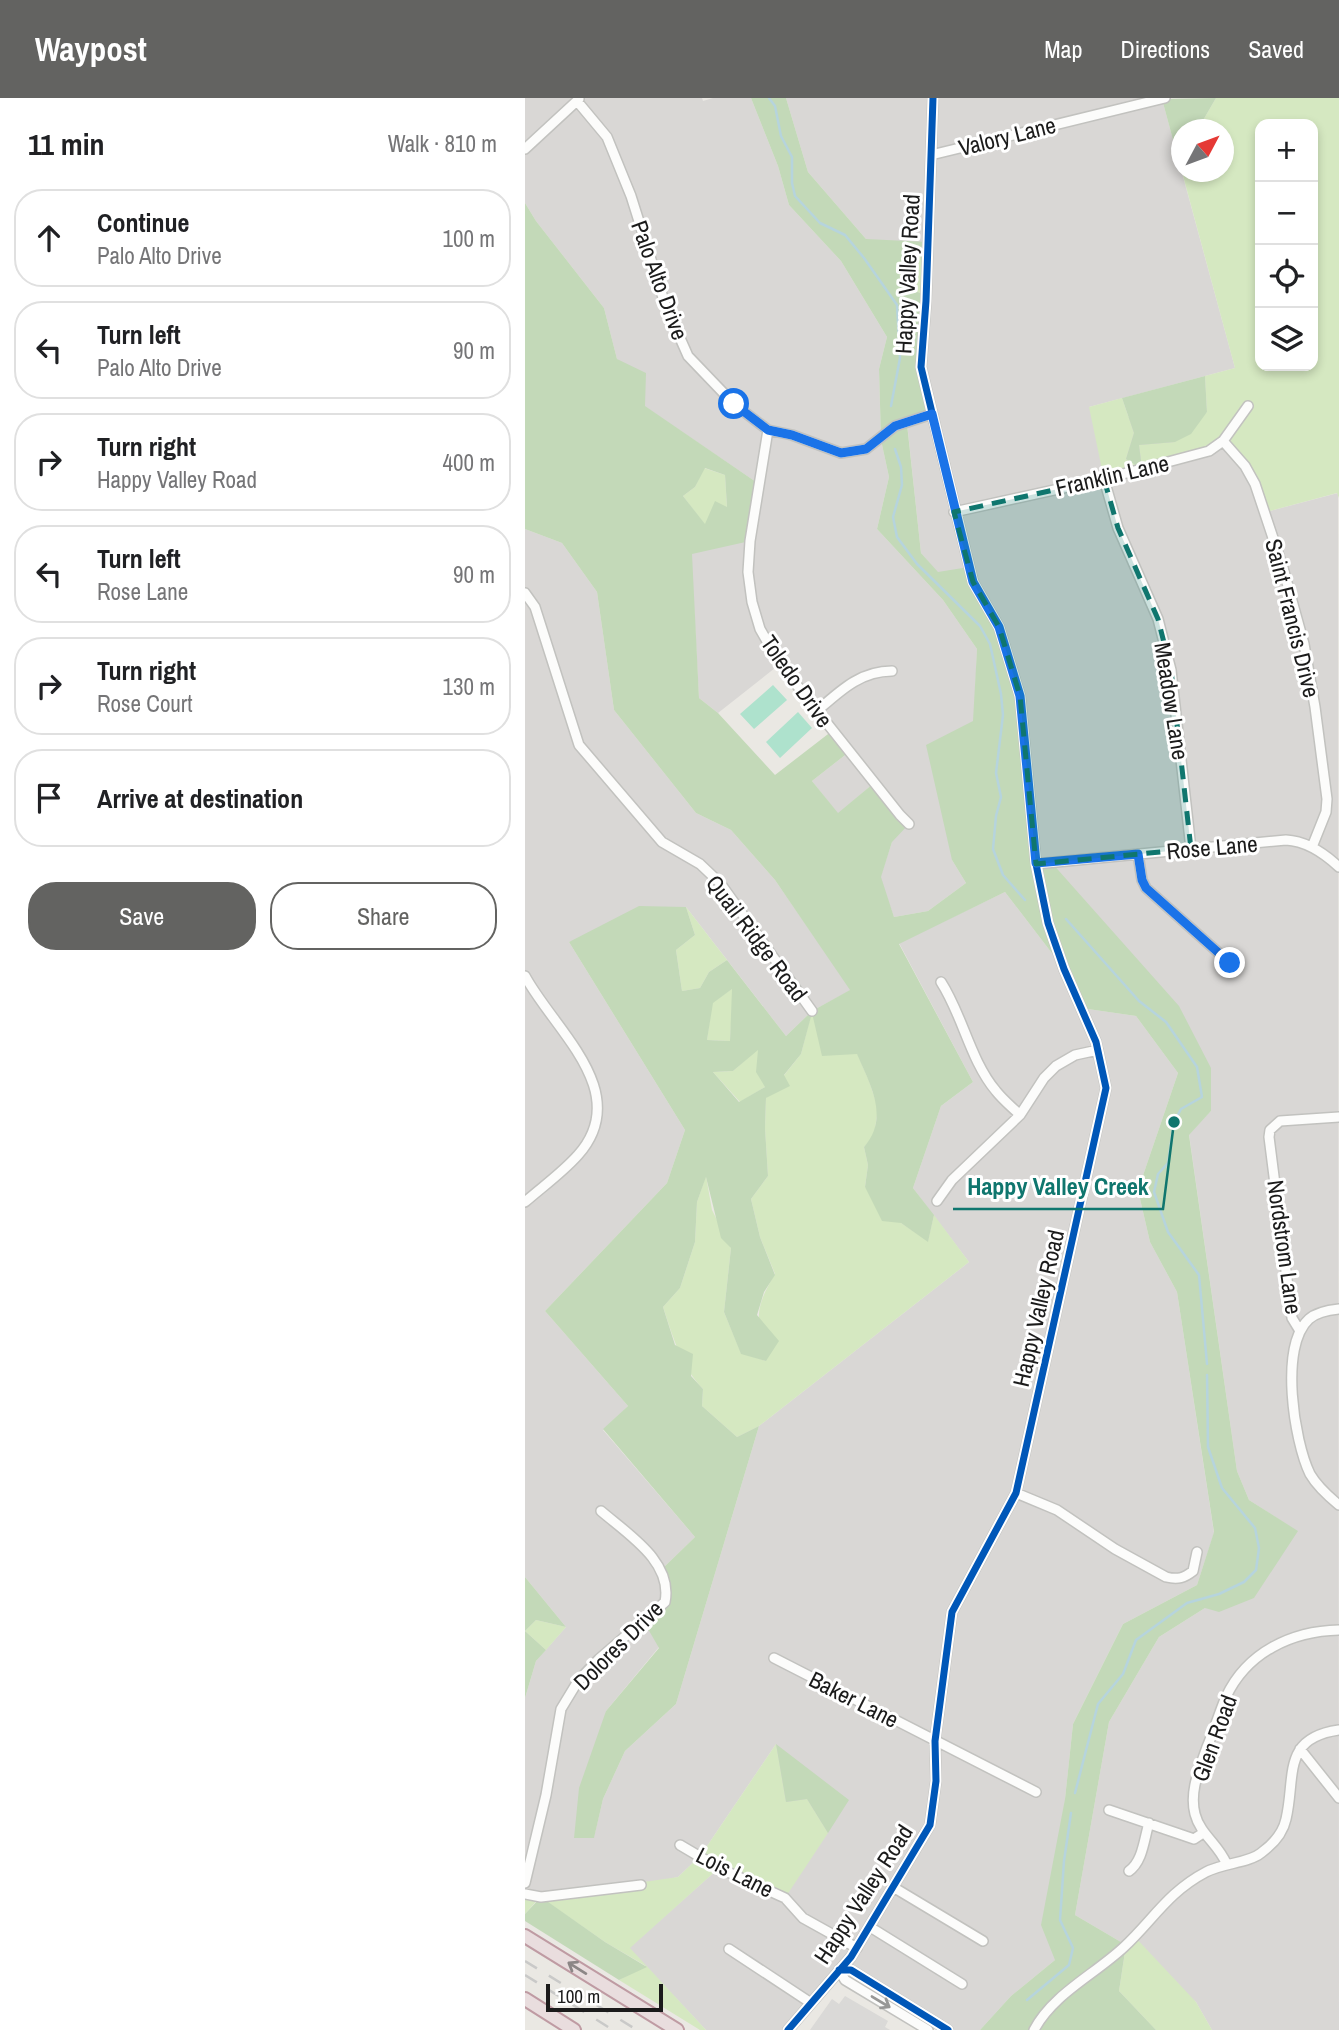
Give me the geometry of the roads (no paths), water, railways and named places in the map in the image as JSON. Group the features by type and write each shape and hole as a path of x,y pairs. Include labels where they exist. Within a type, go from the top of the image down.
{"highway":[{"path":"525,1936 677,2030"},
{"path":"525,1999 574,2030"}],"street":[{"name":"Happy Valley Road","path":"788,2030 857,1948 930,1825 936,1781 935,1741 952,1612 1016,1493 1106,1088 1098,1050 1064,970 1048,923 1036,863 1020,696 999,627 973,582 921,367 933,98"},
{"name":"Valory Lane","path":"932,155 1165,98"},
{"path":"525,149 579,100"},
{"name":"Palo Alto Drive","path":"579,100 607,137 631,196 665,304 688,356 734,404 768,430 792,435 841,453 866,449 895,426 932,414"},
{"path":"1223,441 1248,405"},
{"name":"Toledo Drive","path":"768,430 750,541 748,572 752,602 768,646 909,824"},
{"name":"Franklin Lane","path":"954,512 1104,479 1209,451 1223,441"},
{"name":"Saint Francis Drive","path":"1223,441 1245,466 1262,501 1304,644 1327,799 1326,812 1312,847"},
{"name":"Meadow Lane","path":"1104,479 1118,528 1158,619 1171,670 1191,849"},
{"name":"Quail Ridge Road","path":"525,593 534,607 579,745 662,842 700,864 720,883 812,1012"},
{"path":"817,711 853,680 879,671 892,671"},
{"name":"Rose Lane","path":"1036,863 1286,840 1300,841 1312,847 1339,867"},
{"path":"1138,854 1146,888 1230,963"},
{"path":"525,976 588,1067 597,1098 596,1118 583,1149 525,1202"},
{"path":"941,982 952,998 989,1080 995,1090 1020,1115"},
{"path":"937,1201 952,1180 1020,1115 1044,1078 1056,1066 1075,1055 1098,1050"},
{"name":"Nordstrom Lane","path":"1339,1117 1280,1121 1270,1130 1269,1137 1292,1318 1300,1331 1292,1363 1295,1420 1310,1474 1322,1490 1339,1505"},
{"path":"1300,1331 1310,1318 1323,1311 1339,1309"},
{"path":"1016,1493 1057,1510 1115,1549 1166,1577 1185,1578 1193,1571 1196,1552"},
{"name":"Dolores Drive","path":"525,1883 546,1795 561,1709 578,1681 599,1659 665,1602 668,1589 662,1569 638,1542 601,1511"},
{"name":"Glen Road","path":"1226,1863 1222,1854 1203,1832 1195,1815 1193,1798 1197,1775 1226,1697 1236,1679 1253,1661 1279,1643 1319,1630 1339,1630"},
{"name":"Baker Lane","path":"774,1658 1036,1792"},
{"path":"1034,2030 1056,2001 1126,1945 1162,1904 1184,1886 1226,1863 1249,1860 1259,1855 1282,1831 1286,1821 1291,1773 1300,1749 1310,1738 1323,1732 1339,1730"},
{"path":"1300,1749 1339,1798"},
{"path":"1109,1810 1194,1839 1203,1832"},
{"path":"1129,1871 1136,1866 1139,1859 1149,1823"},
{"name":"Lois Lane","path":"680,1845 719,1868 785,1898 803,1918 857,1948"},
{"path":"525,1894 541,1897 641,1885"},
{"path":"893,1887 983,1941"},
{"path":"870,1927 962,1984"},
{"path":"729,1949 811,2003"},
{"path":"839,1970 851,1970 948,2030"},
{"path":"839,1970 845,1980 927,2030"}],"waterway":[{"path":"769,98 775,106 781,136 792,157 795,196 820,223 845,235 897,305 900,358 891,406"},
{"path":"895,449 901,467 902,485 893,517 897,537 917,564 980,626 990,644 1003,715 996,773 1001,797 993,849 1003,875 1025,900"},
{"path":"1066,919 1139,1001 1166,1022 1197,1067 1202,1097 1181,1109 1174,1122 1168,1163 1158,1174 1154,1192 1168,1232 1199,1275 1207,1364"},
{"path":"1075,1793 1098,1704 1123,1674 1136,1640 1187,1603 1219,1594 1244,1582 1256,1570 1259,1548 1255,1528 1222,1488 1208,1447 1207,1375"},
{"path":"1027,2000 1069,1965 1073,1948 1060,1920 1071,1813"}],"railway":[{"path":"525,1961 637,2030"},
{"path":"525,1975 613,2030"}],"place":[{"name":"Happy Valley Creek","path":"1174,1122"}]}
